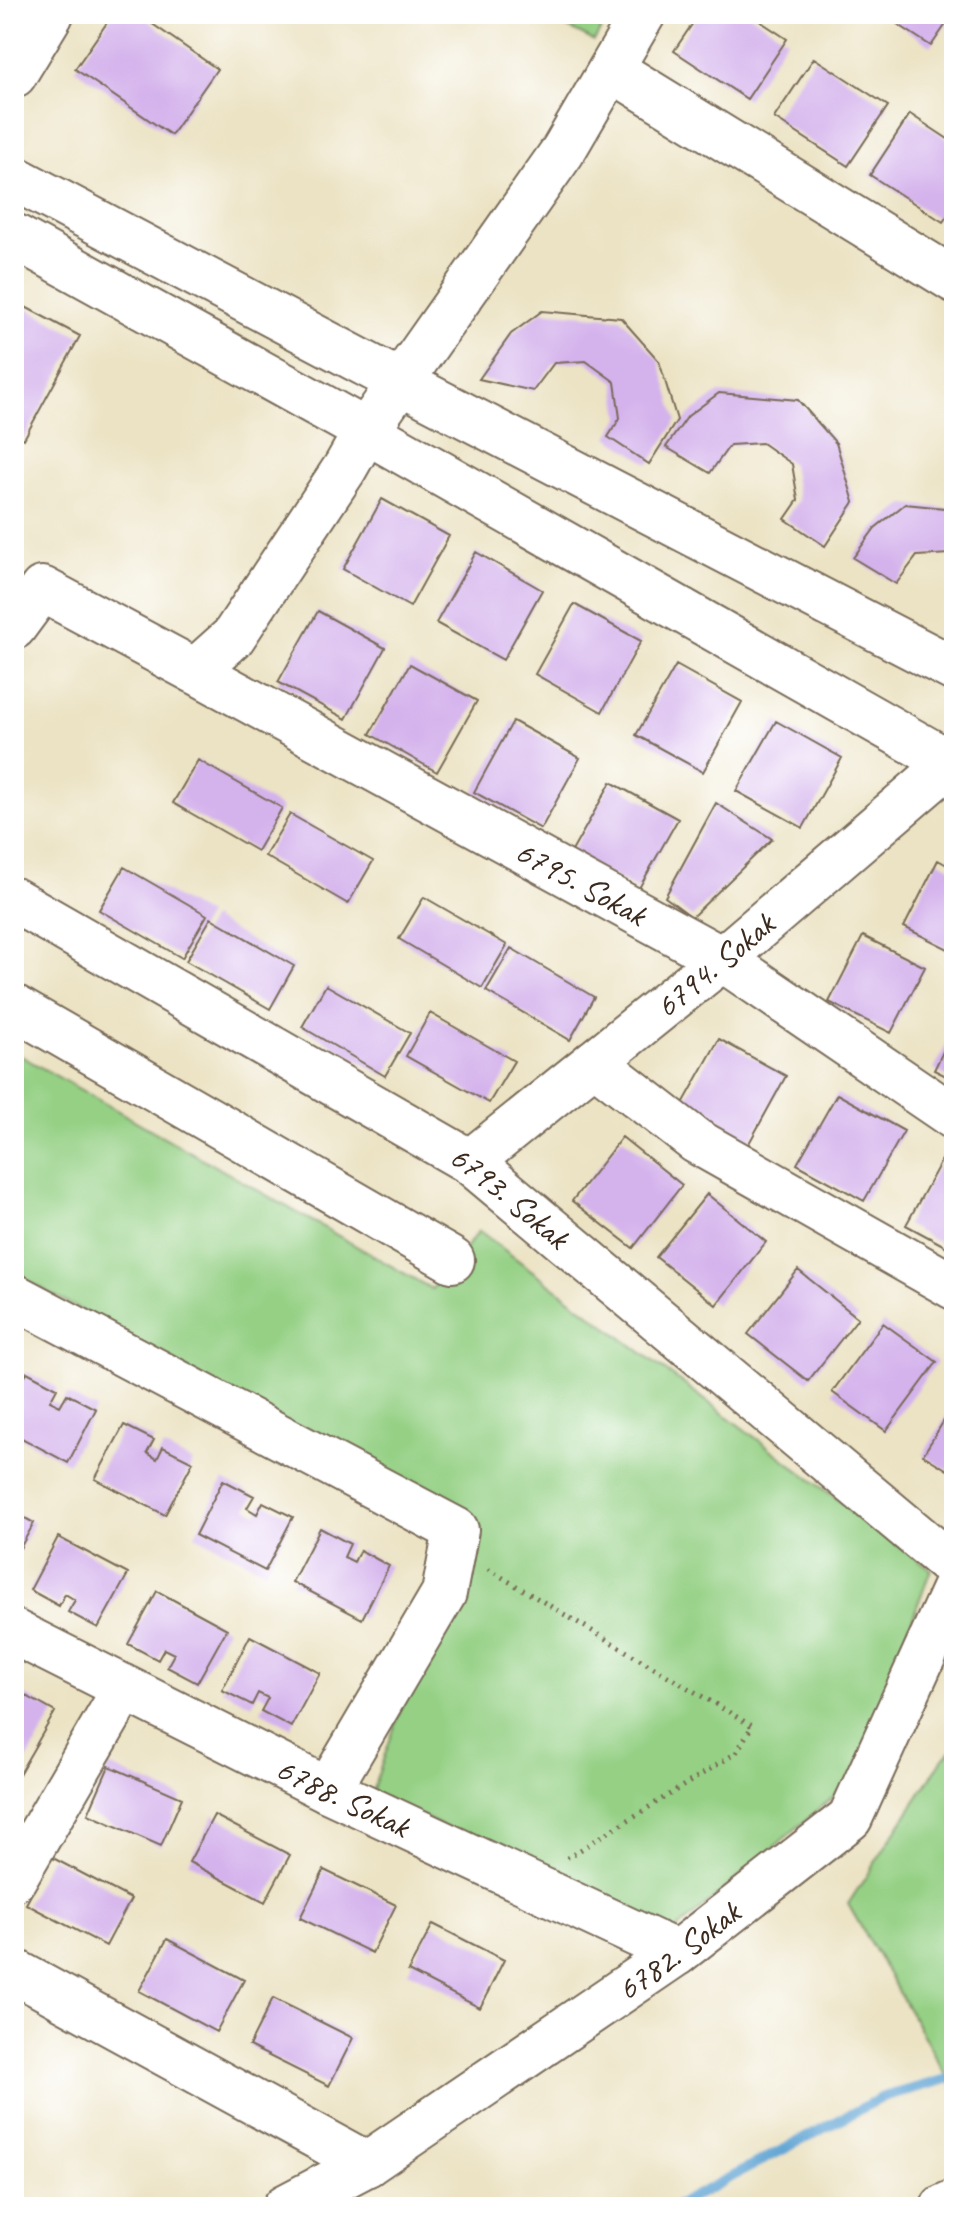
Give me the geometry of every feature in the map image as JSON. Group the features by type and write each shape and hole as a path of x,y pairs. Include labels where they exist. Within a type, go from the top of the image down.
{"main road":[{"path":"14,75 51,14"},
{"path":"195,671 233,637 345,468 366,431 563,151 643,14"},
{"path":"611,69 954,280"},
{"path":"14,178 954,669"},
{"path":"14,236 953,763"},
{"path":"14,627 28,579"},
{"name":"6795. Sokak","path":"28,579 722,959 954,1117"},
{"name":"6794. Sokak","path":"470,1162 722,959 953,763"},
{"name":"6793. Sokak","path":"14,900 470,1162 954,1567"},
{"path":"14,1007 452,1260"},
{"path":"594,1062 696,1141 954,1287"},
{"path":"14,1296 456,1530 444,1593 328,1790"},
{"name":"6782. Sokak","path":"285,2207 367,2164 677,1953 850,1818 954,1589"},
{"name":"6788. Sokak","path":"14,1632 328,1790 677,1953"},
{"path":"14,1879 124,1690"},
{"path":"14,1971 367,2164"},
{"path":"943,2207 954,2202"}],"path":[{"path":"453,1548 752,1726 736,1753 567,1858"}],"green space":[{"path":"541,14 610,14 594,41"},
{"path":"14,1052 432,1289 479,1231 931,1569 851,1782 669,1936 372,1792 465,1524 14,1273"},
{"path":"954,1748 954,2089 848,1904 943,1759"}],"building":[{"path":"113,14 138,14 217,69 171,135 75,69"},
{"path":"699,14 749,14 787,39 747,99 674,51"},
{"path":"882,14 953,14 931,46"},
{"path":"814,58 888,106 848,166 774,118"},
{"path":"910,114 954,143 954,206 943,222 870,175"},
{"path":"14,301 80,336 24,439 14,434"},
{"path":"542,311 621,318 659,361 677,420 649,464 608,437 620,418 615,382 586,361 554,363 533,391 479,379 511,334"},
{"path":"719,393 798,400 836,443 854,502 825,546 785,519 798,500 792,464 762,443 730,445 710,473 666,447 688,416"},
{"path":"382,499 449,536 410,607 343,569"},
{"path":"905,504 954,509 954,558 949,554 917,556 896,584 853,558 875,528"},
{"path":"476,552 542,590 503,660 436,623"},
{"path":"574,604 641,641 602,712 535,674"},
{"path":"318,611 385,648 346,719 278,682"},
{"path":"410,664 477,701 437,772 370,734"},
{"path":"676,665 742,702 703,772 636,735"},
{"path":"513,721 580,758 541,829 474,792"},
{"path":"776,721 842,758 803,828 736,791"},
{"path":"198,760 282,808 257,851 173,803"},
{"path":"611,782 678,819 638,890 571,853"},
{"path":"716,803 772,839 692,917 665,897"},
{"path":"290,814 373,861 348,904 265,856"},
{"path":"938,860 954,869 954,952 904,927"},
{"path":"124,867 207,915 182,958 99,910"},
{"path":"424,897 507,945 482,988 399,939"},
{"path":"211,918 294,966 270,1009 186,961"},
{"path":"863,936 925,967 891,1033 829,1002"},
{"path":"511,948 594,997 570,1040 486,991"},
{"path":"326,985 410,1033 385,1076 302,1027"},
{"path":"430,1013 514,1061 489,1103 406,1056"},
{"path":"954,1029 954,1080 934,1070"},
{"path":"719,1039 786,1076 747,1147 680,1109"},
{"path":"837,1094 904,1131 864,1201 797,1164"},
{"path":"622,1137 682,1185 633,1248 572,1201"},
{"path":"945,1154 954,1159 954,1251 906,1225"},
{"path":"707,1194 766,1242 716,1305 656,1257"},
{"path":"798,1270 858,1318 808,1381 748,1334"},
{"path":"883,1323 937,1362 886,1431 832,1392"},
{"path":"27,1372 57,1388 50,1401 60,1406 67,1394 96,1409 68,1463 14,1434 14,1396"},
{"path":"954,1404 954,1474 923,1455"},
{"path":"124,1425 154,1440 147,1453 157,1459 163,1447 193,1462 165,1515 95,1479"},
{"path":"223,1480 254,1496 247,1508 257,1514 263,1502 293,1517 265,1571 195,1535"},
{"path":"14,1512 34,1523 14,1559"},
{"path":"320,1528 350,1544 344,1557 354,1562 360,1550 389,1566 362,1619 292,1582"},
{"path":"58,1537 128,1574 98,1628 68,1612 75,1600 65,1594 59,1606 30,1590"},
{"path":"157,1591 227,1629 197,1683 167,1667 174,1654 164,1649 158,1660 128,1644"},
{"path":"250,1636 320,1673 291,1727 261,1711 268,1698 258,1693 252,1705 222,1690"},
{"path":"14,1689 55,1712 19,1774 14,1772"},
{"path":"109,1766 182,1798 161,1846 88,1814"},
{"path":"214,1815 290,1855 265,1902 189,1862"},
{"path":"51,1857 131,1899 106,1946 26,1904"},
{"path":"324,1870 396,1905 372,1953 300,1918"},
{"path":"433,1924 504,1960 480,2008 408,1971"},
{"path":"167,1939 244,1980 216,2032 139,1991"},
{"path":"273,1998 353,2038 329,2086 249,2046"},
{"path":"14,2198 33,2207 14,2207"}],"waterway":[{"path":"674,2207 883,2097 954,2077"}]}
